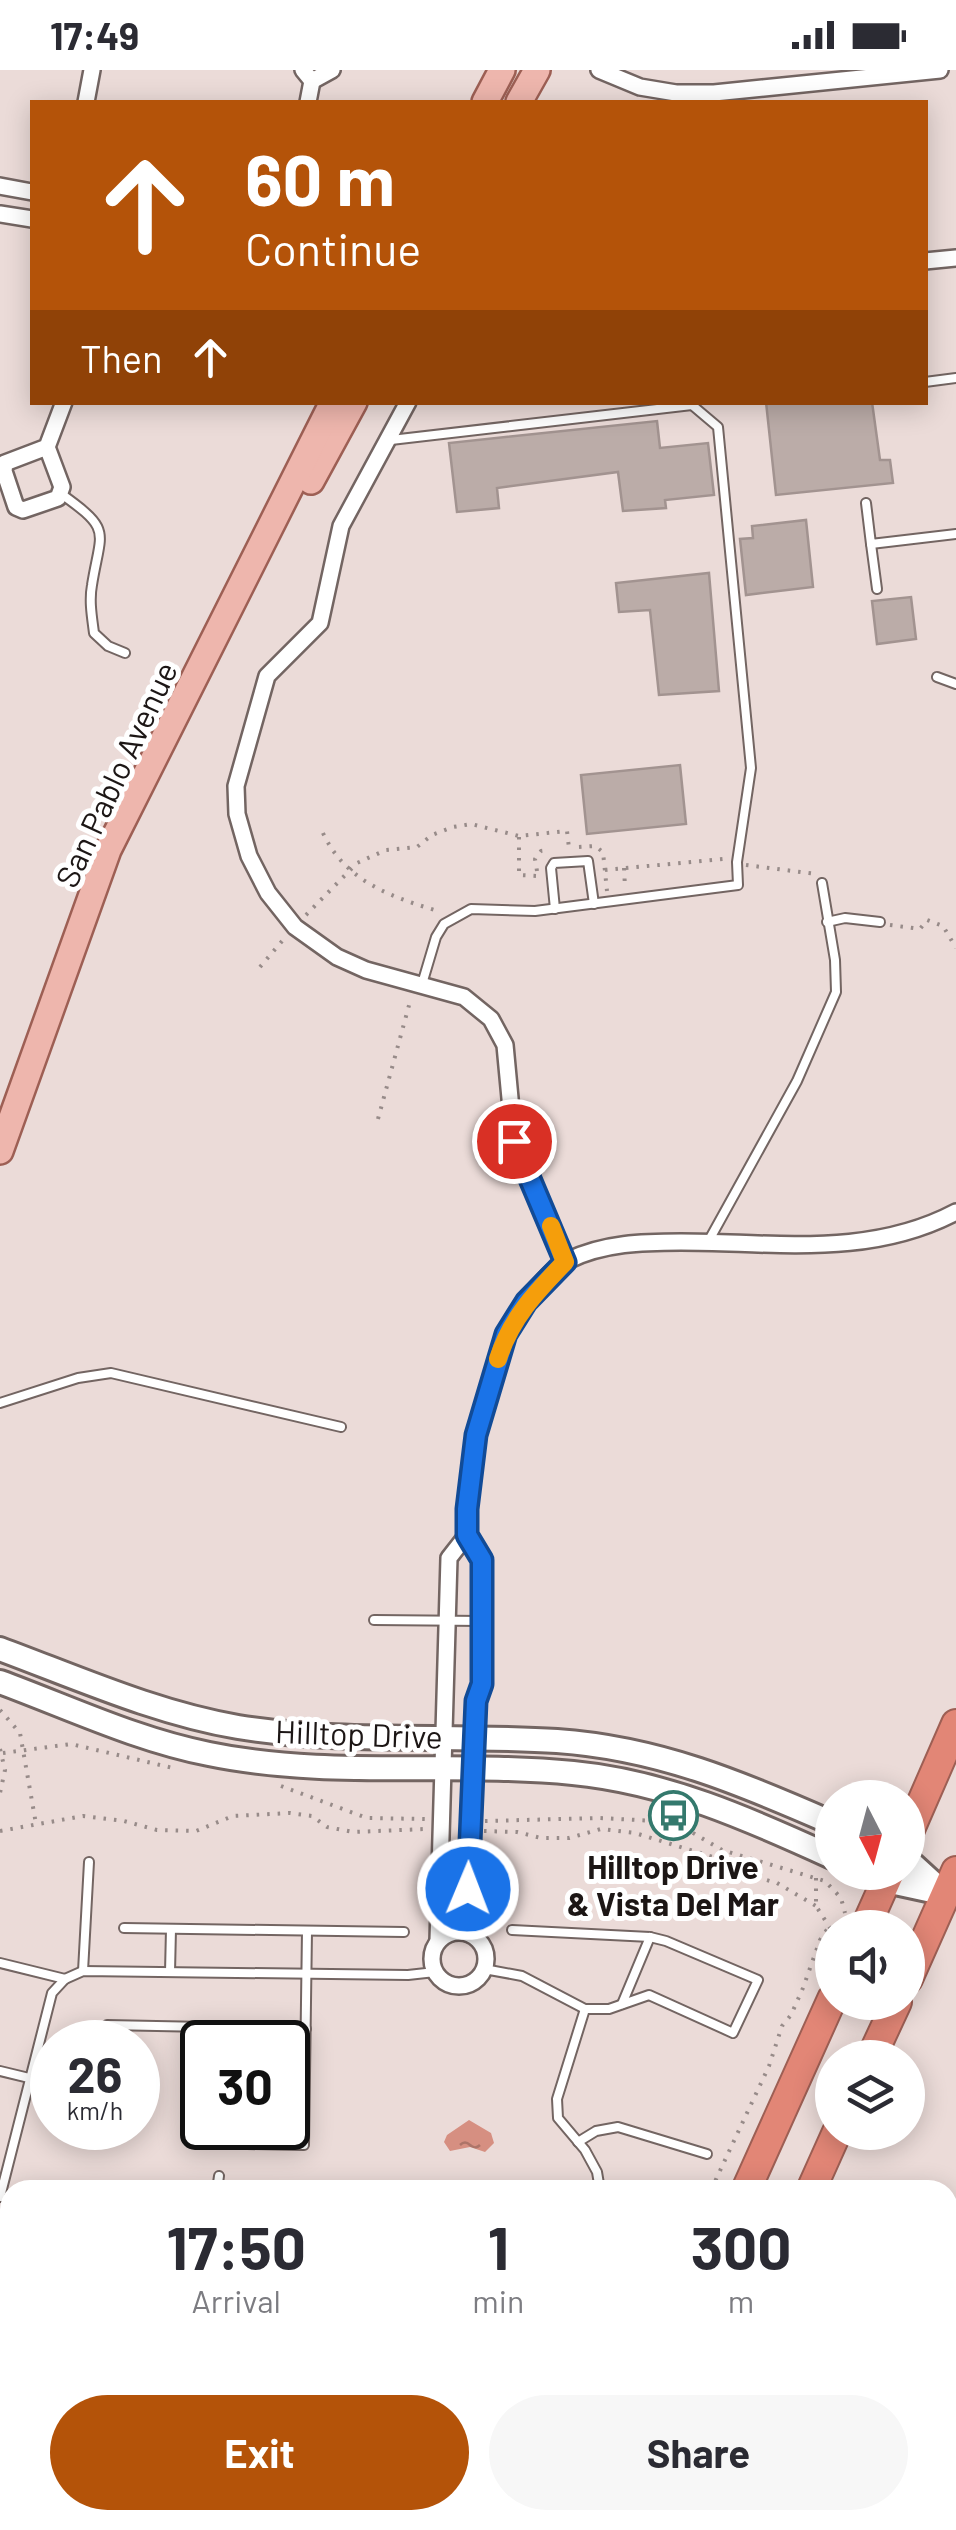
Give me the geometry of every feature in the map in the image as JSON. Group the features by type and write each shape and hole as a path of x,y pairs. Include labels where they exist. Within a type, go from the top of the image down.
{"highway":[{"path":"925,1795 956,1724"},
{"path":"925,1944 953,1888"},
{"path":"751,2180 823,2020"},
{"path":"815,2180 829,2150"}],"main road":[{"path":"486,100 502,70"},
{"path":"520,100 537,70"},
{"name":"San Pablo Avenue","path":"0,1151 108,850 332,405"},
{"name":"San Pablo Avenue","path":"264,545 296,508 352,405"},
{"name":"Hilltop Drive","path":"0,1650 142,1702 238,1727 290,1733 560,1741 658,1756 726,1778 815,1816"},
{"name":"Hilltop Drive","path":"0,1682 140,1734 209,1754 325,1767 573,1773 650,1786 726,1810 815,1850"},
{"path":"925,1871 953,1888"},
{"path":"925,1883 953,1888"}],"street":[{"path":"86,100 92,70"},
{"path":"307,76 332,70"},
{"path":"599,70 640,87 695,94 940,70"},
{"path":"0,186 30,192"},
{"path":"0,214 30,219"},
{"path":"928,261 956,258"},
{"path":"47,446 5,463 13,504 24,510 58,498 60,493 62,486 47,446 63,405"},
{"path":"406,405 340,526 320,623 267,676 236,786 237,814 249,856 268,893 295,927 337,958 464,997 491,1019 505,1045 514,1141 565,1262"},
{"path":"470,1934 469,1826 476,1701 482,1684 482,1560 467,1535 467,1509 476,1435 506,1334 526,1302 565,1262 600,1248 642,1242 810,1246 866,1242 925,1228 956,1212"},
{"path":"438,1942 440,1770 450,1558 467,1535"},
{"path":"447,1934 470,1934 484,1949 484,1969 479,1978 458,1987 441,1980 434,1972 432,1951 447,1934"}],"lane":[{"path":"928,382 956,378"},
{"path":"388,440 684,405"},
{"path":"422,984 436,938 444,924 458,914 486,908 555,909 738,885 737,862 751,768 718,427 693,405"},
{"path":"60,493 94,520 101,534 101,550 91,586 94,633 108,646 124,653"},
{"path":"866,503 877,589"},
{"path":"871,544 956,534"},
{"path":"937,678 956,684"},
{"path":"555,909 551,868 554,863 588,861 594,904"},
{"path":"708,1242 797,1081 836,992 822,883"},
{"path":"828,922 846,918 880,922"},
{"path":"0,1403 78,1378 111,1373 340,1427"},
{"path":"374,1620 482,1620"},
{"path":"83,1971 89,1862"},
{"path":"124,1928 404,1932"},
{"path":"170,1972 171,1928"},
{"path":"306,2020 307,1930"},
{"path":"484,1969 522,1976 585,2009 609,2010 649,1995 733,2033 758,1980 650,1938 512,1930"},
{"path":"622,2004 650,1938"},
{"path":"0,1963 65,1980"},
{"path":"4,2180 52,1993 65,1980 83,1971 408,1976 434,1972"},
{"path":"585,2009 557,2099 558,2118 578,2142 598,2180"},
{"path":"0,2071 29,2078"},
{"path":"578,2142 596,2131 618,2128 708,2154"},
{"path":"219,2180 220,2176"}],"path":[{"path":"260,967 357,863 374,855 416,846 432,835 471,824 519,836 567,832 569,848"},
{"path":"519,836 518,872 524,877 538,876 539,887"},
{"path":"605,870 728,858 807,871 823,876 822,883"},
{"path":"439,912 450,904"},
{"path":"880,922 911,930 920,929 927,920 943,926 956,948"},
{"path":"0,1710 20,1734 36,1824"},
{"path":"0,1794 5,1770 2,1751 71,1744 172,1768"},
{"path":"264,1783 283,1786 367,1818 441,1825"},
{"path":"0,1831 83,1816 124,1820 157,1830 196,1831 232,1816 290,1813 312,1816 327,1827 353,1832 441,1825"},
{"path":"469,1826 600,1818 656,1822 688,1830 722,1850 815,1878"},
{"path":"469,1826 541,1838 568,1838 601,1829 635,1833 723,1860 749,1875 778,1884 818,1910"},
{"path":"816,1890 816,1906"},
{"path":"716,2180 769,2066 782,2026 804,1988 815,1955"}],"water":[{"path":"469,2120 491,2133 494,2143 485,2152 470,2147 450,2151 444,2142 447,2135"}],"building":[{"path":"766,405 872,405 880,460 890,460 893,483 776,495"},
{"path":"657,421 660,448 708,443 714,495 665,500 666,508 623,511 618,472 497,488 499,508 457,512 449,443"},
{"path":"806,520 813,587 746,595 740,539 753,538 752,526"},
{"path":"709,573 719,691 659,695 650,610 619,612 616,583"},
{"path":"911,597 916,639 877,644 872,601"},
{"path":"680,765 686,824 587,834 581,775"}],"slow traffic":[{"path":"498,1359 506,1334 526,1302 565,1262 551,1226"}],"place":[{"name":"Hilltop Drive & Vista Del Mar","path":"673,1816"}],"route":[{"path":"468,1889 476,1701 482,1684 482,1560 467,1535 476,1435 506,1334 526,1302 565,1262 514,1141"}]}
